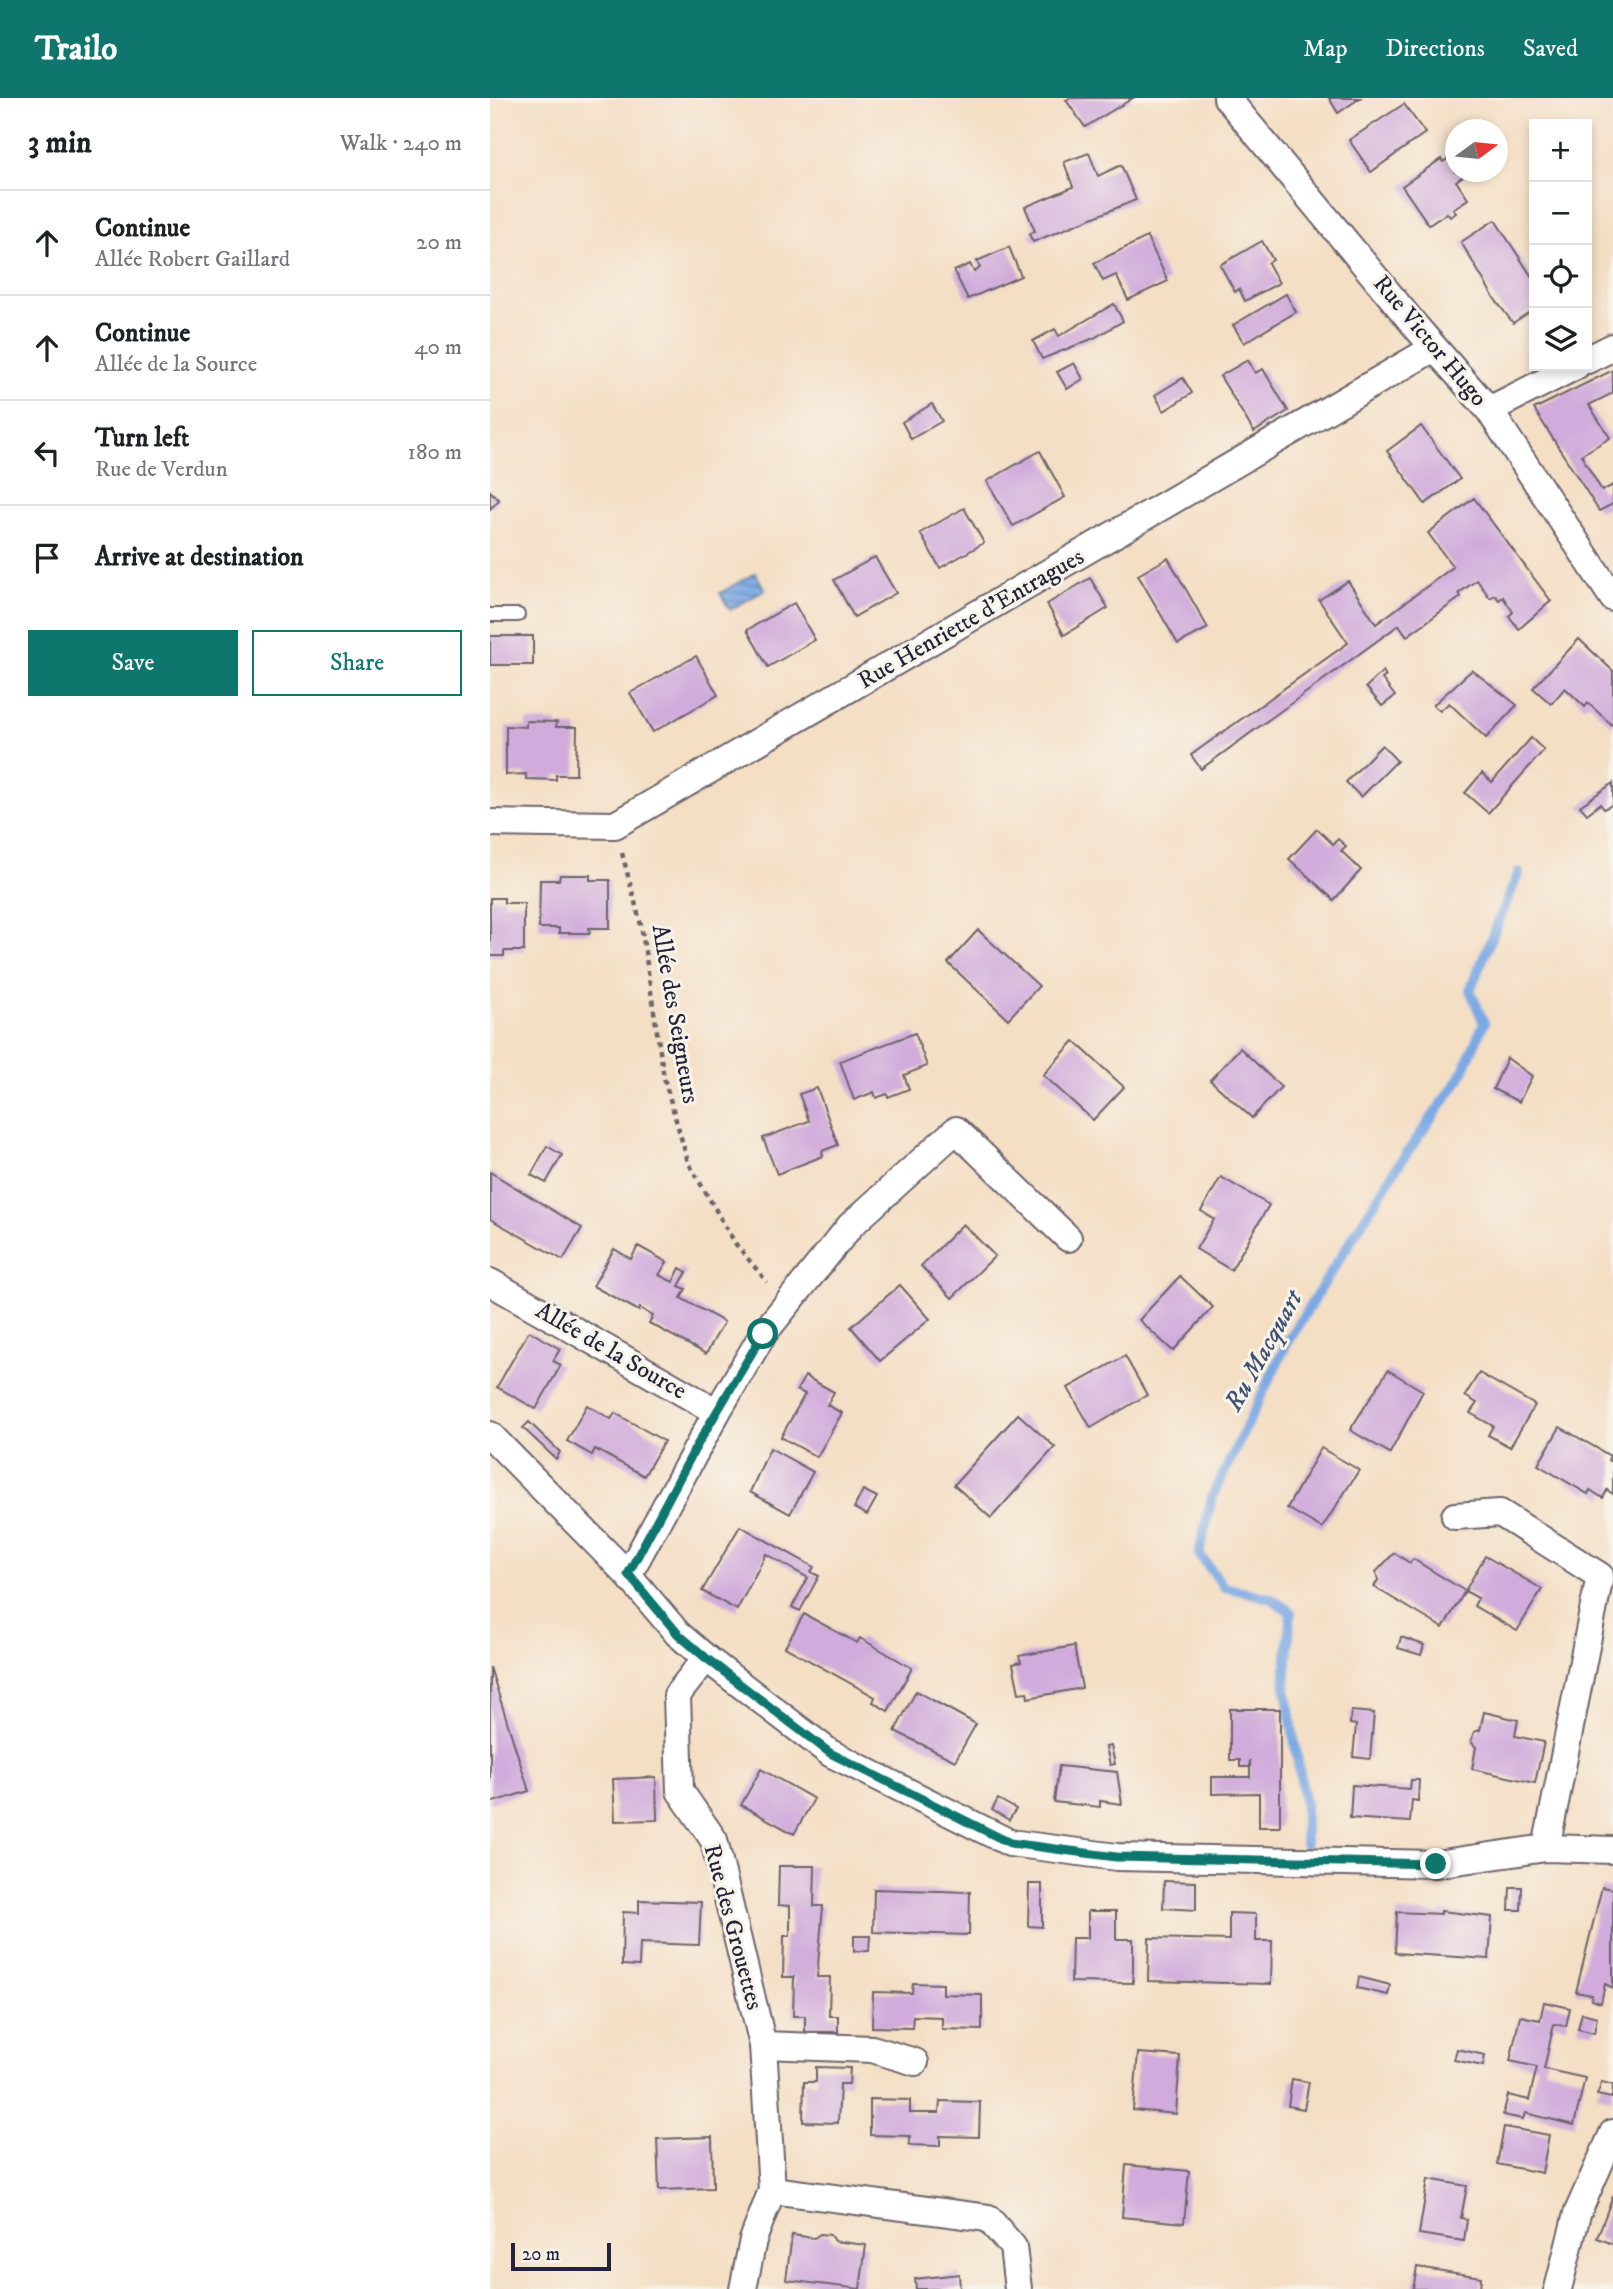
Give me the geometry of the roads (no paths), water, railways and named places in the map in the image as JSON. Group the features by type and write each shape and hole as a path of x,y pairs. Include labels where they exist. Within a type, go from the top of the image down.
{"street":[{"name":"Rue Victor Hugo","path":"1227,98 1434,348 1489,410 1613,598"},
{"path":"1592,358 1613,347"},
{"name":"Rue Henriette d'Entragues","path":"490,823 615,825 1434,348"},
{"path":"1489,410 1566,371"},
{"path":"628,1574 763,1334 851,1225 956,1130 1068,1238"},
{"name":"Allée de la Source","path":"490,1282 717,1412"},
{"path":"490,1435 628,1574 678,1634 706,1658 830,1753 1010,1843 1116,1857 1436,1864 1546,1848 1613,1850"},
{"path":"1455,1517 1500,1513 1600,1576 1546,1848"},
{"name":"Rue des Grouettes","path":"706,1658 677,1695 680,1791 714,1840 763,2045 772,2190 753,2241 743,2289"},
{"path":"763,2045 872,2049 915,2062"},
{"path":"1558,2289 1577,2214 1613,2133"},
{"path":"772,2190 988,2218 1013,2247 1017,2289"}],"lane":[{"path":"490,615 518,615"}],"water":[{"path":"755,573 765,590 730,610 720,593"}],"waterway":[{"name":"Ru Macquart","path":"1305,1844 1305,1805 1285,1683 1291,1612 1270,1598 1224,1587 1199,1554 1212,1497 1288,1341 1397,1167 1460,1078 1484,1023 1470,990 1519,872"}]}
